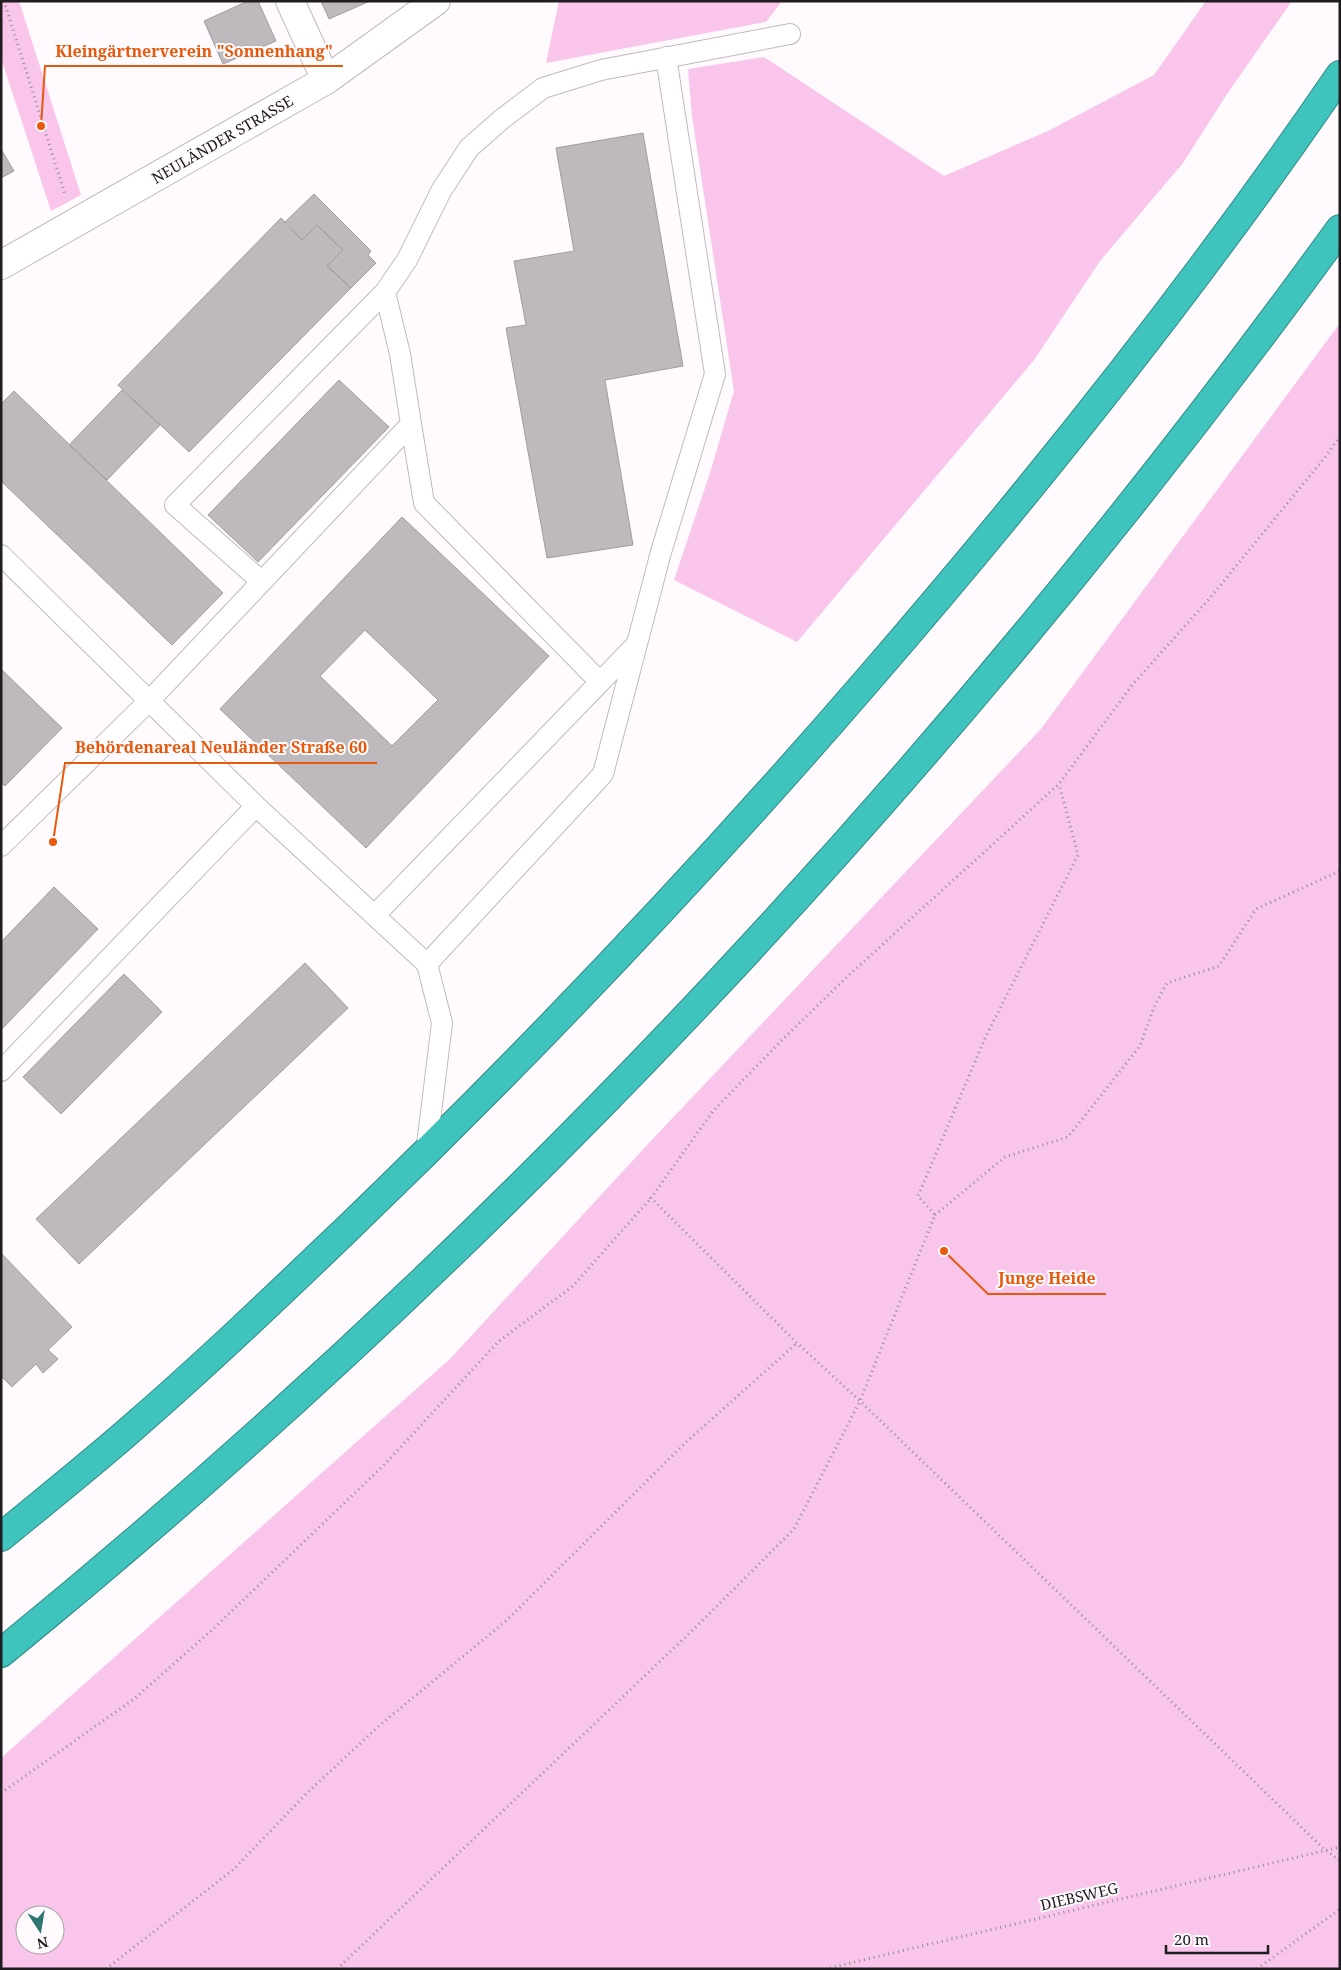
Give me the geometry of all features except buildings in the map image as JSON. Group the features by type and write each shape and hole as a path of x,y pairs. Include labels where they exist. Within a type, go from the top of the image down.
{"highway":[{"path":"1,1538 139,1422 284,1289 426,1153 555,1022 681,889 804,753 1041,474 1161,322 1265,183 1340,75"},
{"path":"1,1653 198,1486 346,1352 538,1167 632,1072 770,927 904,778 1034,625 1159,470 1340,229"}],"street":[{"path":"290,1 326,80"},
{"name":"NEULÄNDER STRASSE","path":"1,265 326,80 436,1"}],"lane":[{"path":"261,581 175,505 385,292 407,260 441,191 469,148 502,119 543,88 602,70 666,56 790,34"},
{"path":"427,964 603,774 661,552 715,374 666,56"},
{"path":"385,292 400,354 424,503 600,682"},
{"path":"1,846 148,701 411,424"},
{"path":"1,554 256,806 376,914 427,964 442,1023 426,1153"},
{"path":"376,914 637,644"},
{"path":"1,1071 256,806"}],"path":[{"path":"4,1 74,224"},
{"path":"1,1793 134,1699 212,1630 385,1464 499,1341 573,1286 651,1198 713,1111 849,975 1059,784 1133,684 1210,598 1326,456 1340,436"},
{"path":"935,1215 918,1196 986,1036 1078,855 1059,784"},
{"path":"337,1969 688,1635 794,1529 860,1401 935,1215 1005,1157 1068,1138 1140,1046 1154,1007 1167,983 1219,966 1256,909 1340,871"},
{"path":"651,1198 797,1343 860,1401 1324,1849 1340,1862"},
{"path":"106,1969 234,1869 308,1792 380,1725 506,1620 685,1443 797,1343"},
{"name":"DIEBSWEG","path":"824,1969 1324,1849 1340,1847"},
{"path":"1257,1969 1340,1909"}],"shaded area":[{"path":"1,1 19,1 81,195 51,211 1,58"},
{"path":"559,1 782,1 766,22 546,63"},
{"path":"1206,1 1292,1 1227,94 1183,163 1100,261 1034,360 797,642 674,580 710,473 734,391 692,116 688,69 764,57 944,176 1048,131 1154,75"},
{"path":"1340,323 1340,1969 1,1969 1,1758 450,1359 648,1144 1041,729"}],"place":[{"name":"Kleingärtnerverein \"Sonnenhang\"","path":"41,126"},
{"name":"Behördenareal Neuländer Straße 60","path":"53,842"},
{"name":"Junge Heide","path":"944,1251"}]}
